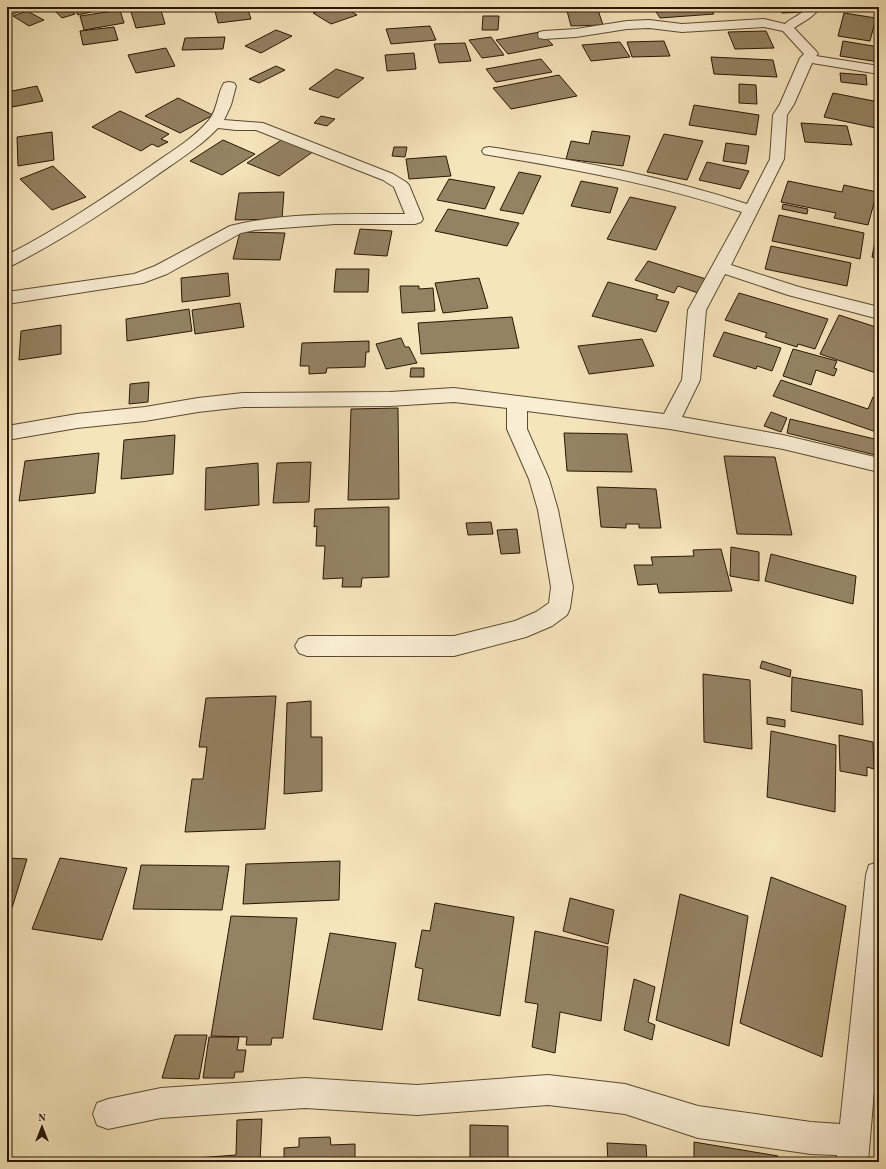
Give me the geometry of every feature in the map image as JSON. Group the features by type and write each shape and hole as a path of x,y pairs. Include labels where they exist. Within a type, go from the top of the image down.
{"street":[{"path":"7,12 17,7"},
{"path":"786,28 798,18 810,13 814,7"},
{"path":"544,35 576,33 628,25 649,24 682,28 764,23 786,28 811,54 787,104 780,115 777,159 739,235 698,310 694,336 691,380 670,422"},
{"path":"808,58 879,70"},
{"path":"7,261 32,249 68,228 194,142 214,123 221,114 229,86"},
{"path":"7,298 137,279 160,270 236,229 256,225 335,219 415,219 401,186 388,177 258,126 236,126 214,123"},
{"path":"489,151 550,160 688,190 751,210"},
{"path":"721,267 794,291 879,313"},
{"path":"7,433 77,421 145,414 198,405 243,400 390,399 454,395 670,422 783,442 879,465"},
{"path":"307,646 454,646 518,630 544,619 559,608 562,587 548,510 539,479 518,429 517,402"},
{"path":"108,1114 161,1103 305,1093 417,1100 548,1090 625,1099 698,1122 811,1138 853,1151 879,875"}],"building":[{"path":"72,7 107,7 108,8 78,15"},
{"path":"160,7 165,24 136,28 130,9"},
{"path":"214,7 247,7 251,19 218,23"},
{"path":"331,7 344,7 357,15 331,24 313,13"},
{"path":"566,7 597,7 603,25 571,26"},
{"path":"610,7 638,7 639,10 611,10"},
{"path":"653,7 709,7 714,14 660,18"},
{"path":"780,7 801,7 804,12 782,13"},
{"path":"68,8 75,14 62,18 55,11"},
{"path":"120,10 124,23 84,30 80,16"},
{"path":"27,11 44,20 29,26 13,16"},
{"path":"844,13 876,18 870,41 838,36"},
{"path":"483,16 499,16 498,30 482,30"},
{"path":"430,26 436,40 391,44 386,29"},
{"path":"114,27 118,40 83,45 80,31"},
{"path":"276,30 292,36 261,53 245,46"},
{"path":"766,31 774,48 735,49 728,32"},
{"path":"540,32 553,45 508,54 496,40"},
{"path":"225,37 223,49 182,50 185,38"},
{"path":"491,37 504,55 482,58 469,40"},
{"path":"664,41 670,56 632,57 627,42"},
{"path":"843,41 879,47 879,62 840,56"},
{"path":"620,42 630,57 591,61 582,45"},
{"path":"465,43 471,61 439,63 434,44"},
{"path":"166,48 175,66 136,73 128,55"},
{"path":"414,53 416,69 387,71 385,55"},
{"path":"711,57 773,60 777,77 714,74"},
{"path":"541,59 552,72 496,82 486,69"},
{"path":"276,66 285,70 259,83 249,79"},
{"path":"336,69 364,78 338,98 309,89"},
{"path":"840,73 866,75 867,85 841,82"},
{"path":"559,75 577,96 511,109 493,88"},
{"path":"739,84 756,85 757,104 739,103"},
{"path":"37,86 43,101 7,108 7,92"},
{"path":"833,93 879,102 879,119 876,128 824,117"},
{"path":"178,98 213,115 180,133 145,116"},
{"path":"694,105 759,115 756,135 689,125"},
{"path":"120,111 169,134 161,139 168,142 158,147 152,144 141,151 92,127"},
{"path":"321,116 335,119 327,126 314,123"},
{"path":"801,123 847,126 852,145 805,142"},
{"path":"592,131 630,136 623,166 566,159 571,141 589,144"},
{"path":"52,132 54,160 18,166 17,137"},
{"path":"664,134 703,141 687,180 647,172"},
{"path":"283,139 314,151 279,176 247,163"},
{"path":"223,140 255,154 222,175 190,161"},
{"path":"726,143 749,146 746,164 723,161"},
{"path":"7,147 9,147 11,167 7,167"},
{"path":"394,147 407,147 405,157 392,156"},
{"path":"446,156 451,176 409,179 406,159"},
{"path":"707,162 749,171 740,189 699,180"},
{"path":"53,166 86,197 52,210 20,179"},
{"path":"519,172 541,176 523,214 500,210"},
{"path":"449,179 495,187 485,209 437,200"},
{"path":"581,181 618,188 610,213 571,206"},
{"path":"788,181 842,192 844,185 877,192 868,225 834,218 836,213 781,202"},
{"path":"284,192 282,219 235,220 239,193"},
{"path":"630,197 676,207 656,250 607,239"},
{"path":"783,204 808,209 807,214 782,209"},
{"path":"448,209 519,223 507,246 435,231"},
{"path":"779,215 864,233 860,259 772,241"},
{"path":"360,229 392,231 387,256 354,254"},
{"path":"240,232 285,233 280,260 233,259"},
{"path":"879,232 879,259 872,257 876,236 878,237"},
{"path":"771,246 851,263 847,286 765,269"},
{"path":"648,261 706,279 698,293 678,286 674,293 635,280"},
{"path":"336,269 369,269 368,292 334,292"},
{"path":"228,273 230,296 182,302 181,278"},
{"path":"479,278 488,308 443,313 435,283"},
{"path":"608,282 658,295 656,299 669,302 656,332 592,316"},
{"path":"400,286 419,286 419,289 433,288 435,311 402,313"},
{"path":"739,293 828,319 815,349 798,344 797,347 765,337 767,333 725,320"},
{"path":"240,303 244,327 195,334 192,310"},
{"path":"189,309 192,331 127,341 126,319"},
{"path":"839,315 879,328 879,374 820,354"},
{"path":"512,317 519,348 421,354 418,323"},
{"path":"61,325 61,354 19,360 21,331"},
{"path":"724,332 781,348 772,371 757,366 756,369 713,356"},
{"path":"401,338 405,347 409,347 417,363 386,369 376,344"},
{"path":"642,339 654,366 589,374 578,346"},
{"path":"369,341 369,352 366,352 365,367 327,368 326,373 309,374 309,366 300,366 302,343"},
{"path":"793,349 837,361 834,368 837,369 834,376 816,370 811,385 783,376"},
{"path":"411,368 424,368 424,377 410,377"},
{"path":"781,380 868,409 873,397 879,399 879,433 773,396"},
{"path":"149,382 148,402 129,404 130,384"},
{"path":"398,408 399,499 348,500 351,409"},
{"path":"771,412 787,418 781,432 764,426"},
{"path":"790,419 879,440 879,456 787,433"},
{"path":"564,433 627,434 632,472 567,471"},
{"path":"175,435 173,474 121,479 124,440"},
{"path":"99,453 95,493 19,501 25,461"},
{"path":"724,456 775,457 792,535 737,534"},
{"path":"311,462 309,502 273,503 277,463"},
{"path":"258,463 259,505 205,510 206,468"},
{"path":"597,487 656,489 661,528 639,528 639,524 626,524 626,528 601,527"},
{"path":"389,507 389,577 362,578 361,587 342,587 343,578 323,579 325,546 316,546 317,526 314,527 315,509"},
{"path":"491,522 493,534 468,535 466,523"},
{"path":"517,529 520,553 501,554 497,530"},
{"path":"731,547 759,552 759,581 730,576"},
{"path":"721,549 732,591 659,593 657,584 638,585 634,565 653,565 651,557 694,556 693,550"},
{"path":"771,554 856,576 853,604 765,581"},
{"path":"762,661 791,670 790,677 760,668"},
{"path":"703,674 750,680 752,749 704,742"},
{"path":"792,677 862,690 863,725 791,711"},
{"path":"276,696 265,829 185,832 192,779 203,779 207,747 199,747 206,698"},
{"path":"311,701 311,737 322,737 322,791 284,794 287,703"},
{"path":"767,717 785,720 785,727 767,724"},
{"path":"771,731 836,745 835,812 767,797"},
{"path":"839,735 873,742 874,769 867,767 867,776 840,771"},
{"path":"7,858 27,859 12,908 7,908"},
{"path":"60,858 127,868 102,940 32,929"},
{"path":"340,861 339,900 243,904 246,864"},
{"path":"141,865 229,866 222,910 133,909"},
{"path":"771,877 846,906 822,1057 740,1023"},
{"path":"680,894 748,916 729,1046 656,1020"},
{"path":"570,898 614,910 608,944 563,931"},
{"path":"435,903 514,917 500,1016 418,1000 423,969 415,967 422,930 430,931"},
{"path":"231,916 297,918 283,1038 272,1038 271,1045 246,1045 247,1037 211,1036"},
{"path":"535,931 608,947 601,1021 560,1012 555,1053 532,1047 538,1004 525,1002"},
{"path":"330,933 396,943 382,1030 313,1019"},
{"path":"634,979 655,987 648,1022 655,1025 652,1040 624,1030"},
{"path":"175,1035 207,1035 199,1079 162,1078"},
{"path":"209,1037 239,1037 237,1050 246,1050 243,1072 235,1072 234,1078 203,1078"},
{"path":"262,1119 260,1162 183,1162 183,1159 236,1155 237,1120"},
{"path":"470,1125 508,1126 508,1162 470,1162"},
{"path":"330,1137 331,1145 355,1144 355,1162 284,1162 284,1148 299,1147 299,1138"},
{"path":"694,1142 778,1156 779,1162 694,1162"},
{"path":"607,1143 646,1145 647,1162 608,1162"}]}
